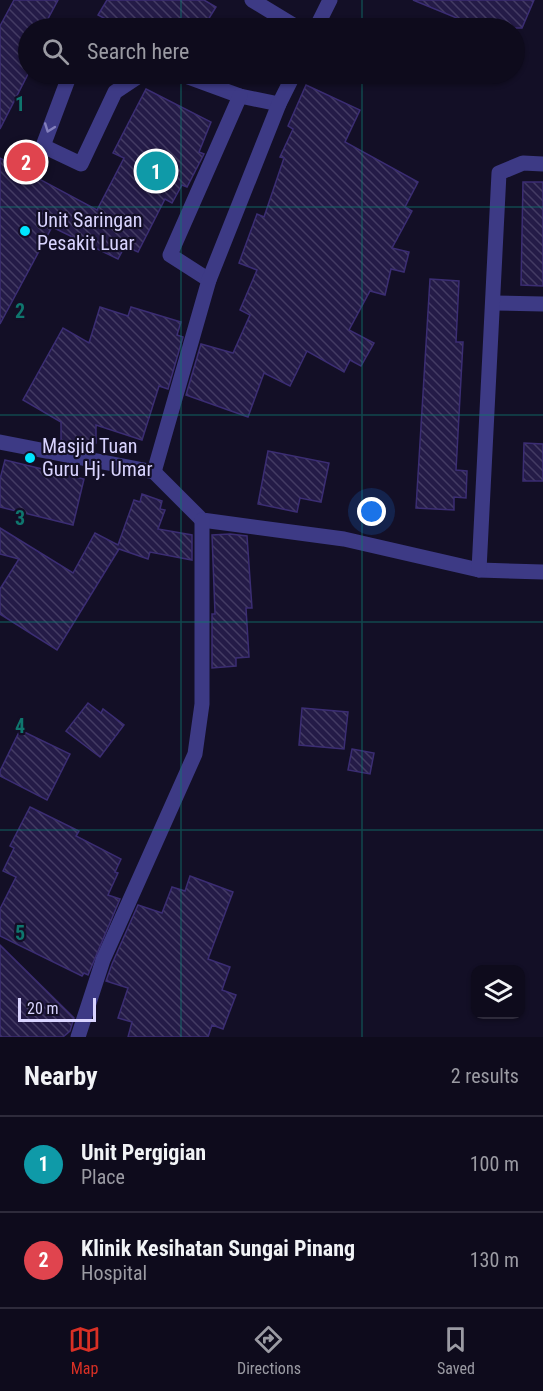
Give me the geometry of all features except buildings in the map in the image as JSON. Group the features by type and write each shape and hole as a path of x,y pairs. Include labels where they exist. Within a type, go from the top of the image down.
{"street":[{"path":"252,0 282,18"},
{"path":"321,18 330,0"},
{"path":"66,84 43,146 81,164 116,92 128,84"},
{"path":"207,84 240,96 279,104"},
{"path":"154,472 209,280 289,84"},
{"path":"209,280 170,255 240,96"},
{"path":"479,570 499,173 523,163 543,164"},
{"path":"493,303 543,304"},
{"path":"0,442 154,472 202,520 344,539 479,570 543,572"},
{"path":"78,1037 103,960 195,754 202,704 202,520"}],"place":[{"name":"Klinik Kesihatan Sungai Pinang","path":"26,162"},
{"name":"Unit Pergigian","path":"156,171"},
{"name":"Unit Saringan Pesakit Luar","path":"25,231"},
{"name":"Masjid Tuan Guru Hj. Umar","path":"30,458"}]}
